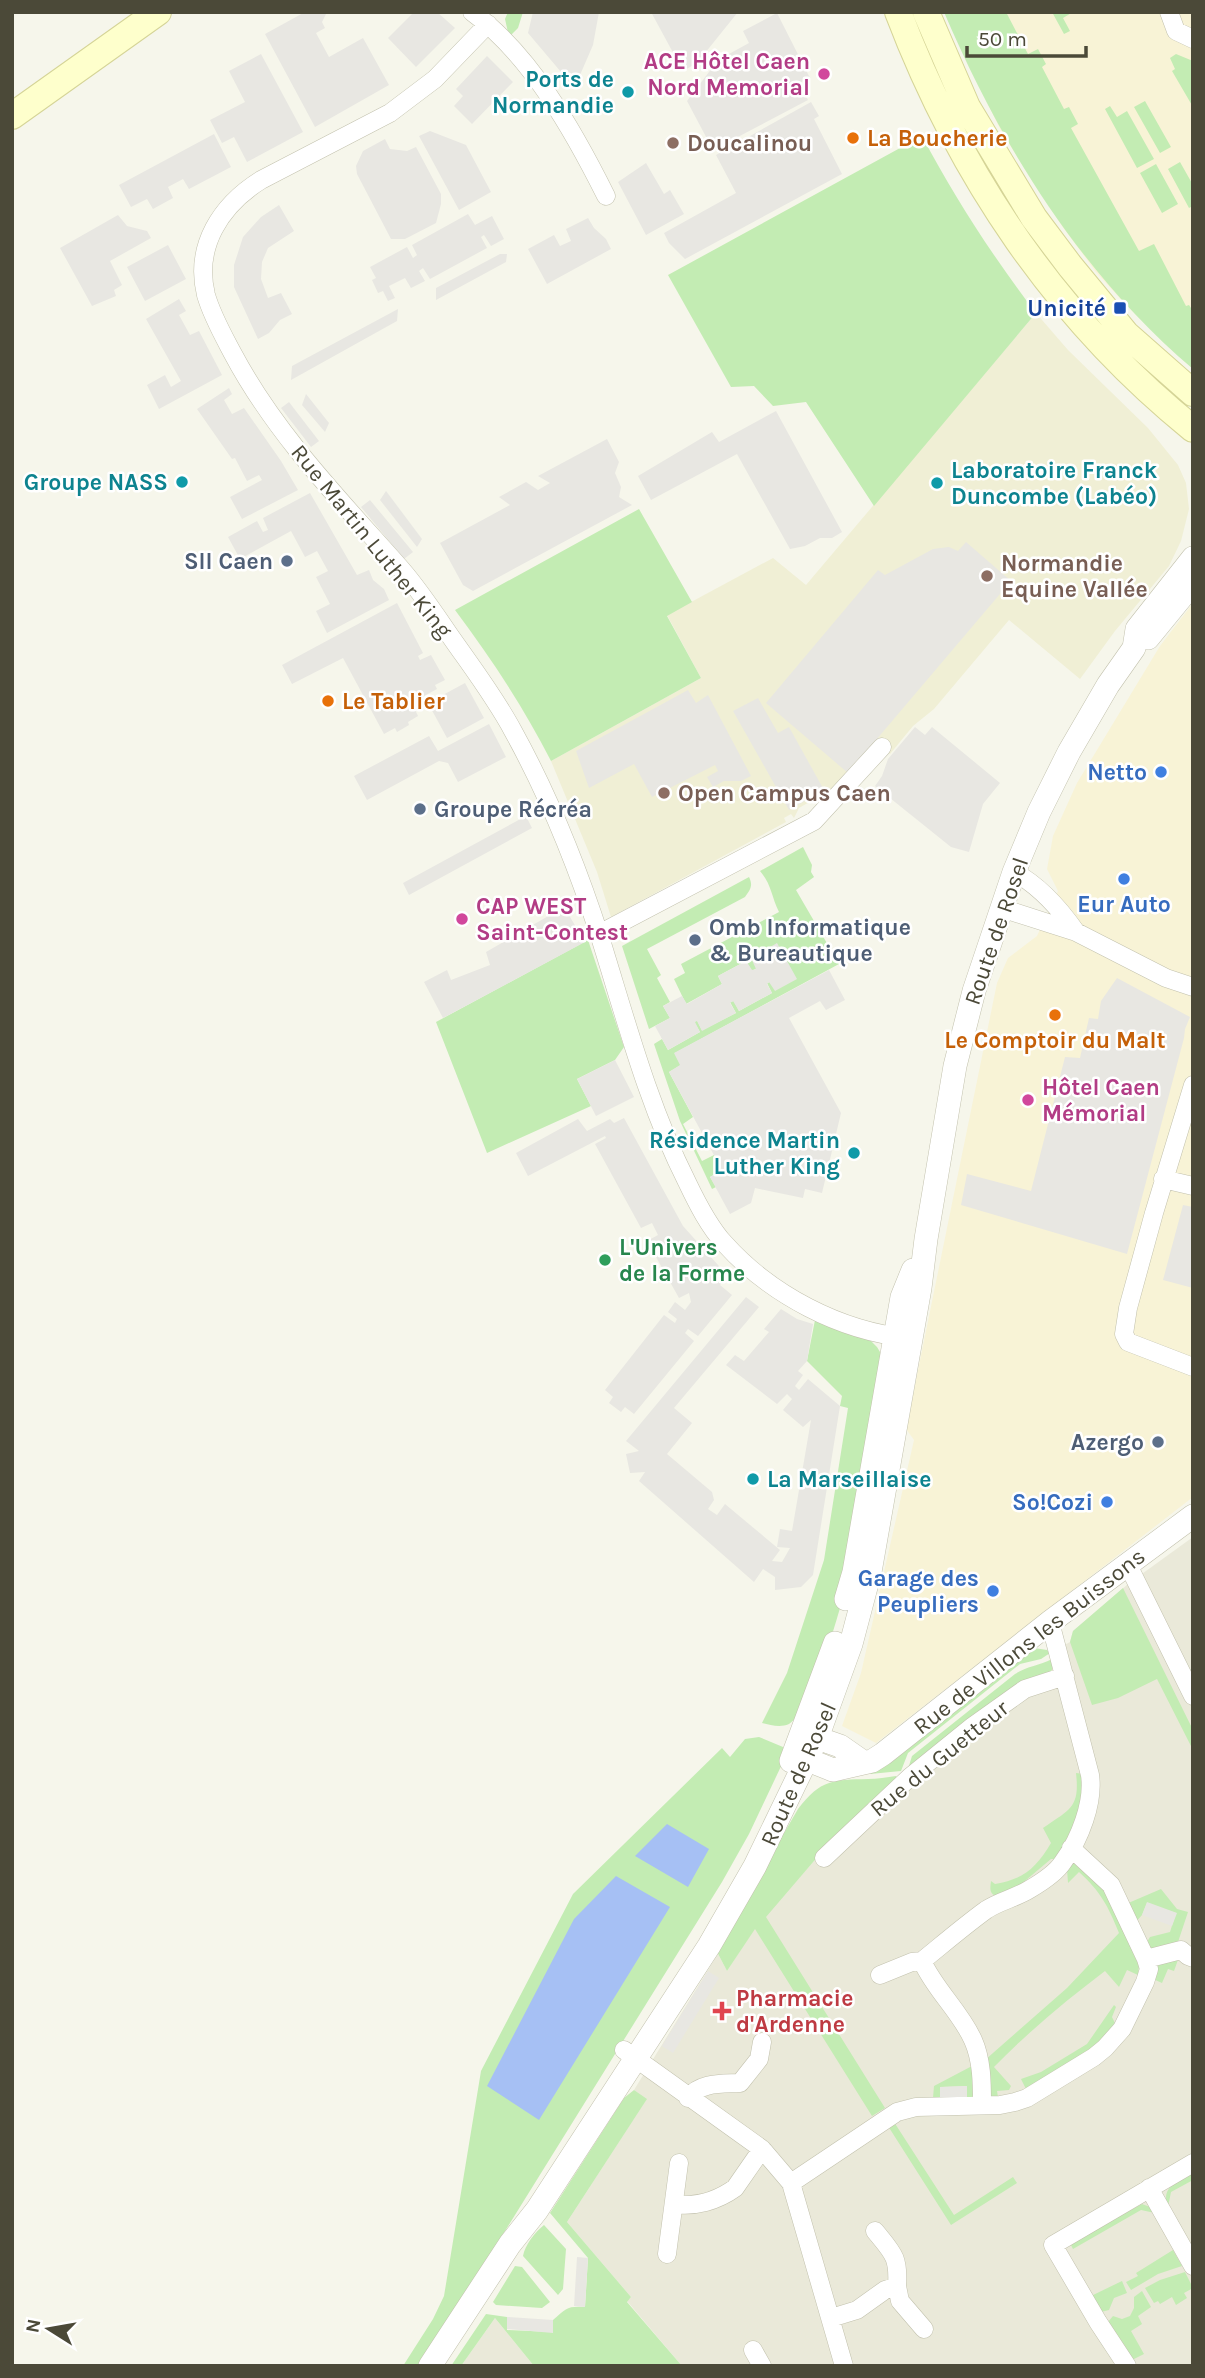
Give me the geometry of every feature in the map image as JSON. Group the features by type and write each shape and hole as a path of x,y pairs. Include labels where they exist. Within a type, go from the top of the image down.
{"main road":[{"path":"12,116 158,12"},
{"path":"898,12 965,160 1008,228 1056,292 1096,338 1193,429"},
{"path":"926,12 967,107 1034,218 1118,325 1193,393"}],"street":[{"path":"472,12 488,24 545,91 586,157 606,196"},
{"path":"1169,12 1176,30 1193,39"},
{"name":"Rue Martin Luther King","path":"488,24 435,79 390,113 244,191 221,215 206,247 203,277 212,313 242,371 265,405 349,513 416,588 491,693 512,729 545,790 598,934 641,1068 672,1153 699,1205 723,1243 758,1274 801,1304 833,1319 872,1332 903,1338"},
{"name":"Route de Rosel","path":"1134,648 1138,629 1193,558"},
{"name":"Route de Rosel","path":"430,2366 510,2244 537,2210 630,2055 709,1946 755,1866 808,1747 851,1644 870,1572 903,1338 902,1297 926,1239 955,1066 974,991 1001,908 1040,811 1069,752 1108,685 1134,648 1151,637 1193,583"},
{"path":"598,934 814,821 882,747"},
{"path":"1014,872 1026,878 1054,905 1076,932"},
{"path":"1001,908 1076,932 1166,978 1193,987"},
{"path":"1193,1085 1163,1179 1128,1308 1124,1334 1128,1342 1193,1367"},
{"path":"1163,1179 1193,1186"},
{"name":"Rue de Villons les Buissons","path":"808,1747 833,1770 872,1761 1050,1622 1193,1516"},
{"path":"1128,1564 1193,1696"},
{"path":"880,1975 922,1961 989,1908 1015,1898 1046,1878 1062,1864 1072,1848 1090,1804 1092,1790 1050,1622"},
{"name":"Rue du Guetteur","path":"824,1858 910,1777 973,1726 1025,1689 1065,1676"},
{"path":"792,2183 905,2109 1000,2105 1027,2098 1105,2048 1122,2029 1149,1969 1111,1885 1072,1848"},
{"path":"1146,1959 1181,1950 1193,1958"},
{"path":"922,1961 930,1979 973,2040 981,2071 982,2105"},
{"path":"688,2098 696,2089 740,2083 759,2059 762,2042"},
{"path":"630,2055 762,2150 792,2183 844,2366"},
{"path":"674,2204 693,2206 730,2192 762,2150"},
{"path":"667,2254 678,2163"},
{"path":"1127,2366 1053,2245 1193,2163"},
{"path":"1149,2188 1193,2266"},
{"path":"875,2231 896,2256 900,2301 924,2329"},
{"path":"831,2318 857,2310 885,2290 897,2286"},
{"path":"753,2350 762,2366"}],"shaded area":[{"path":"305,12 327,12 322,22 325,28 316,33 329,57 363,38 389,85 315,127 265,34"},
{"path":"414,12 437,12 455,28 416,67 388,38"},
{"path":"533,12 599,12 593,45 580,75 572,85 528,33"},
{"path":"651,12 738,12 697,63 683,71"},
{"path":"944,12 1193,12 1193,369 1126,305 1096,272 1062,226 1002,133"},
{"path":"777,13 810,78 799,83 808,100 713,150 687,101 718,60 749,43 743,31"},
{"path":"261,54 303,132 247,162 234,137 222,143 210,120 245,102 229,71"},
{"path":"487,56 513,82 472,124 454,106 463,96 456,89"},
{"path":"811,102 819,116 814,119 842,174 685,259 669,243 664,233 736,193 716,155"},
{"path":"430,131 466,145 491,192 459,210 419,136"},
{"path":"214,134 231,167 189,189 183,179 168,187 173,198 153,209 147,199 131,207 119,185"},
{"path":"385,139 390,149 407,151 416,147 441,194 436,223 405,239 391,239 357,174 356,166 363,151"},
{"path":"646,163 664,194 670,190 684,214 646,235 618,182"},
{"path":"279,205 294,231 268,248 262,262 261,279 268,298 281,293 292,314 280,320 269,333 258,339 234,287 234,265 243,237 261,217"},
{"path":"468,214 475,225 492,216 504,239 491,246 484,235 481,237 487,248 430,279 423,268 419,271 425,281 411,288 405,278 389,286 395,298 388,301 383,291 378,293 372,280 376,278 370,267 407,247 413,258 417,255 412,245"},
{"path":"118,215 127,226 147,231 151,238 110,261 122,285 114,290 116,296 92,306 60,248"},
{"path":"588,218 611,249 547,284 528,249 554,235 560,246 571,241 566,229"},
{"path":"168,245 186,279 145,301 127,267"},
{"path":"500,254 507,254 506,262 436,300 436,288"},
{"path":"179,299 186,311 179,315 190,335 199,331 222,375 159,409 147,385 165,375 171,387 181,381 146,319"},
{"path":"398,309 397,321 291,380 292,366"},
{"name":"Normandie Equine Vallée","path":"1036,313 1068,350 1148,428 1178,465 1186,483 1189,509 1181,541 1169,566 1115,631 1080,679 1009,620 934,709 913,726 890,754 878,744 832,797 825,793 799,808 794,818 791,814 784,818 786,822 611,917 597,872 551,761 701,678 667,615 773,558 806,585"},
{"path":"229,388 232,394 224,400 232,414 244,408 298,490 242,519 230,497 262,480 259,475 247,481 235,458 232,459 197,409"},
{"path":"306,394 329,423 325,432 302,405"},
{"path":"289,402 319,441 311,447 281,408"},
{"path":"776,411 842,532 832,538 820,538 805,546 790,549 737,454 651,500 638,476 712,432 719,442"},
{"path":"607,439 619,462 615,473 621,487 619,497 632,505 473,591 463,585 440,543 510,505 499,497 526,482 538,490 550,483 538,476"},
{"path":"386,491 422,539 417,547 380,500"},
{"path":"310,493 357,575 369,570 373,580 384,589 389,600 327,633 316,611 330,604 316,577 328,571 317,551 305,557 291,531 240,559 228,537 257,521 263,532 268,530 263,518"},
{"path":"370,500 413,552 404,559 361,507"},
{"path":"966,542 1011,581 848,773 766,703 878,570 885,575 933,549 949,547 958,551"},
{"path":"397,603 423,653 418,656 420,660 431,655 445,680 435,685 437,689 410,699 418,716 408,722 409,725 397,732 395,728 384,734 343,658 292,684 282,665"},
{"path":"1193,603 1193,1497 876,1743 842,1726 861,1673 914,1440 906,1429 997,983 1008,958 1037,936 1058,891 1047,869 1053,836 1077,783 1160,646"},
{"path":"465,683 484,718 447,738 428,703"},
{"path":"688,690 696,703 708,695 751,776 741,781 724,781 713,787 707,777 718,771 715,765 652,797 634,764 589,788 576,751"},
{"path":"758,698 778,733 789,727 824,790 789,810 733,711"},
{"path":"489,724 506,757 458,782 448,763 439,761 367,800 354,776 429,736 438,751"},
{"path":"915,727 925,735 932,727 1000,783 983,804 969,852 951,847 875,786 888,759"},
{"path":"526,816 532,828 409,895 403,883"},
{"path":"564,907 585,942 443,1018 424,982 447,970 451,980 490,965 486,952"},
{"path":"777,943 797,979 775,991 769,982 767,984 772,993 739,1011 733,1001 730,1003 736,1013 702,1031 697,1021 695,1022 700,1032 668,1050 655,1026 670,1018 663,1006 682,996 687,1004 722,984 718,976 746,961 752,970 756,969 751,958"},
{"path":"829,970 845,1000 826,1010 820,1001 789,1018 841,1113 822,1193 805,1189 803,1198 755,1188 751,1203 730,1214 710,1177 722,1170 669,1072 680,1065 674,1053"},
{"path":"1117,978 1190,1017 1127,1254 961,1205 967,1174 1031,1191 1065,1057 1080,1058 1089,1018 1098,1019 1101,1001"},
{"path":"615,1060 634,1097 596,1116 577,1079"},
{"path":"624,1118 683,1226 727,1275 720,1285 732,1295 698,1336 688,1329 685,1333 694,1341 634,1414 625,1407 621,1412 609,1403 613,1397 605,1390 664,1315 675,1323 677,1319 668,1312 675,1302 685,1310 691,1302 689,1293 679,1298 647,1241 658,1235 652,1223 641,1228 595,1144 606,1138 605,1136 528,1176 516,1153 578,1119 587,1131 610,1119 614,1123"},
{"path":"1183,1205 1193,1207 1193,1288 1163,1280"},
{"path":"746,1297 759,1307 674,1408 692,1423 667,1454 712,1492 714,1500 708,1509 717,1515 725,1504 780,1550 772,1561 782,1562 790,1548 777,1547 780,1529 792,1531 811,1420 803,1427 783,1410 792,1399 787,1394 777,1404 726,1365 735,1355 744,1361 769,1332 764,1329 781,1309 797,1319 813,1324 807,1361 798,1371 803,1375 795,1386 799,1390 808,1379 840,1406 813,1575 801,1587 775,1590 775,1577 763,1569 754,1582 639,1481 645,1472 630,1473 626,1454 639,1451 626,1441"},
{"path":"1193,1537 1193,2366 682,2366 627,2301 631,2297 567,2222 646,2100 634,2090 718,1954 727,1971 755,1928 814,1861 896,1784 1053,1667 1050,1653 1070,1642 1073,1631 1128,1584"},
{"path":"1147,1902 1177,1913 1172,1926 1142,1915"},
{"path":"708,1971 719,1978 673,2053 662,2046"},
{"path":"967,2086 967,2098 940,2098 940,2087"},
{"path":"577,2257 588,2258 585,2307 574,2306"},
{"path":"507,2317 553,2320 553,2333 507,2329"},
{"path":"495,2318 534,2366 461,2366"}],"green space":[{"path":"508,12 523,12 518,28 509,37 505,19"},
{"path":"944,12 1006,12 1028,54 1038,49 1046,64 1042,67 1064,109 1069,107 1078,124 1071,128 1139,251 1154,244 1186,306 1189,305 1193,311 1193,369 1152,332 1115,292 1080,250 1048,205 991,111"},
{"path":"1052,12 1073,12 1063,18 1070,31 1064,34"},
{"path":"1176,54 1193,61 1193,107 1172,71 1175,69 1170,58"},
{"path":"1145,101 1171,147 1160,153 1134,107"},
{"path":"1110,106 1117,117 1127,111 1154,159 1137,168 1105,109"},
{"path":"922,136 975,227 1036,313 874,506 806,402 773,406 754,386 731,387 668,275"},
{"path":"1180,162 1193,185 1193,206 1189,208 1168,169"},
{"path":"1156,164 1178,204 1162,213 1140,173"},
{"path":"639,509 692,602 667,616 701,678 551,761 506,684 455,610"},
{"path":"803,847 812,865 811,872 814,877 796,890 839,964 675,1053 681,1065 669,1072 693,1117 683,1124 702,1161 714,1155 722,1170 710,1177 716,1187 712,1189 680,1121 654,1044 662,1039 668,1050 700,1032 694,1022 697,1020 702,1030 736,1013 730,1002 734,1001 739,1011 772,993 767,983 796,979 757,968 752,971 746,961 718,976 722,984 686,1004 674,979 685,973 681,964 779,912 760,871"},
{"path":"749,877 751,887 745,897 647,949 661,975 657,978 670,1002 663,1006 670,1018 649,1029 622,946"},
{"path":"588,940 624,1047 615,1060 577,1079 591,1106 487,1153 436,1022"},
{"path":"815,1320 871,1341 883,1357 837,1620 812,1689 797,1717 789,1724 776,1726 762,1723 787,1673 824,1560 848,1408 840,1406 842,1396 807,1361"},
{"path":"1123,1588 1193,1730 1193,1750 1157,1679 1118,1698 1092,1705 1070,1642 1073,1631"},
{"path":"1034,1648 1050,1653 1041,1659 1020,1664 908,1753 901,1771 870,1774"},
{"path":"1052,1659 1050,1674 908,1769 912,1756 1015,1674"},
{"path":"759,1737 783,1747 784,1760 749,1834 722,1882 418,2366 403,2366 433,2319 444,2296 481,2071 573,1894 722,1748 730,1757 745,1739"},
{"path":"1076,1773 1084,1774 1085,1802 1057,1859 1051,1859 1019,1886 995,1896 991,1891 991,1881 995,1884 1022,1875 1034,1866 1051,1843 1043,1828 1071,1807 1076,1794"},
{"path":"896,1776 899,1780 896,1784 814,1861 766,1917 885,2108 872,2116 755,1929 727,1971 716,1950 806,1799 828,1783"},
{"path":"1073,1862 1102,1886 1139,1965 1138,1975 1127,1970 1119,1987 1105,1971 1063,2004 994,2067 1011,2086 1009,2090 997,2091 998,2097 989,2097 985,2060 1067,1988 1119,1933 1103,1900 1087,1879 1079,1872 1068,1883 1067,1869"},
{"path":"1161,1889 1177,1909 1188,1912 1177,1945 1151,1952 1147,1942 1150,1937 1170,1932 1176,1913 1147,1903 1134,1924 1126,1904"},
{"path":"1179,1957 1174,1971 1168,1969 1162,1983 1151,1978 1155,1962"},
{"path":"1114,2005 1116,2007 1112,2017 1115,2023 1099,2043 1026,2089 1021,2079 1041,2072 1087,2044"},
{"path":"972,2066 974,2094 971,2098 967,2098 966,2086 940,2087 940,2098 933,2098 934,2086"},
{"path":"634,2090 647,2099 567,2222 631,2297 627,2302 682,2366 534,2366 495,2318 461,2366 451,2366 486,2314 507,2317 507,2330 553,2332 553,2320 561,2313 571,2308 585,2307 588,2258 550,2213 624,2098"},
{"path":"894,2122 954,2215 1013,2177 1017,2183 951,2225 888,2126"},
{"path":"1193,2173 1193,2180 1171,2192 1168,2207 1168,2190 1176,2182"},
{"path":"1142,2204 1155,2213 1141,2210 1073,2249 1070,2243"},
{"path":"544,2225 566,2249 563,2289 558,2295 523,2256 531,2239"},
{"path":"1173,2250 1182,2266 1158,2274 1131,2290 1126,2282"},
{"path":"515,2266 522,2267 550,2302 542,2308 496,2305 493,2302"},
{"path":"1185,2272 1193,2288 1184,2293 1187,2298 1176,2305 1172,2297 1160,2304 1158,2301 1154,2303 1145,2288"},
{"path":"1122,2281 1127,2293 1114,2298 1109,2310 1101,2312 1091,2296"},
{"path":"1142,2291 1151,2307 1138,2316 1142,2324 1131,2331 1144,2354 1132,2360 1108,2322 1113,2316 1122,2319 1130,2316 1134,2308 1134,2297"}],"water":[{"path":"667,1824 709,1849 688,1887 635,1856"},
{"path":"616,1876 670,1907 539,2120 487,2086 574,1919"}],"place":[{"name":"ACE Hôtel Caen Nord Memorial","path":"824,74"},
{"name":"Ports de Normandie","path":"628,92"},
{"name":"La Boucherie","path":"853,138"},
{"name":"Doucalinou","path":"673,143"},
{"name":"Unicité","path":"1120,308"},
{"name":"Groupe NASS","path":"182,482"},
{"name":"Laboratoire Franck Duncombe (Labéo)","path":"937,483"},
{"name":"SII Caen","path":"287,561"},
{"name":"Normandie Equine Vallée","path":"987,576"},
{"name":"Le Tablier","path":"328,701"},
{"name":"Netto","path":"1161,772"},
{"name":"Open Campus Caen","path":"664,793"},
{"name":"Groupe Récréa","path":"420,809"},
{"name":"Eur Auto","path":"1124,879"},
{"name":"CAP WEST Saint-Contest","path":"462,919"},
{"name":"Omb Informatique & Bureautique","path":"695,940"},
{"name":"Le Comptoir du Malt","path":"1055,1015"},
{"name":"Hôtel Caen Mémorial","path":"1028,1100"},
{"name":"Résidence Martin Luther King","path":"854,1153"},
{"name":"L'Univers de la Forme","path":"605,1260"},
{"name":"Azergo","path":"1158,1442"},
{"name":"La Marseillaise","path":"753,1479"},
{"name":"So!Cozi","path":"1107,1502"},
{"name":"Garage des Peupliers","path":"993,1591"},
{"name":"Pharmacie d'Ardenne","path":"722,2011"}]}
